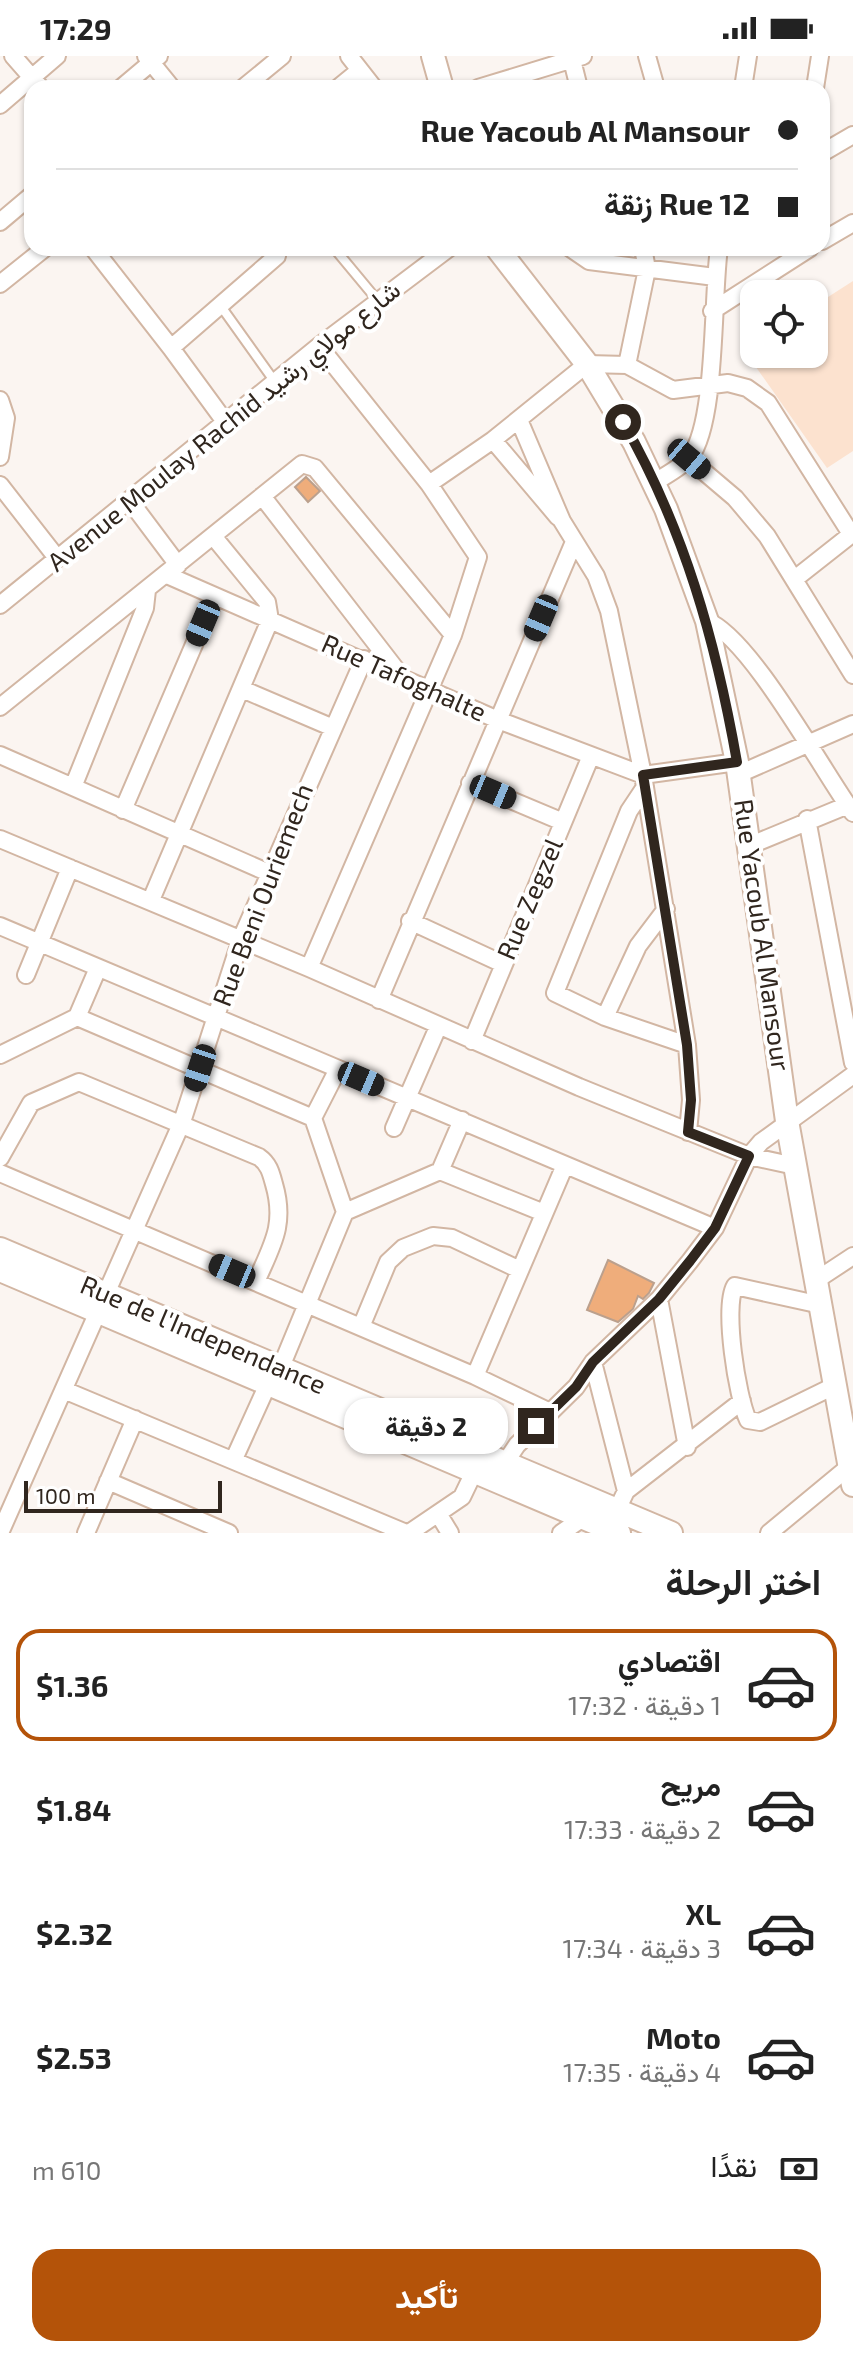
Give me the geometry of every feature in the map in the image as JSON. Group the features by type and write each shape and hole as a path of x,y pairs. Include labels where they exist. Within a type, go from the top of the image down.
{"street":[{"path":"13,56 34,80"},
{"path":"39,80 57,56"},
{"path":"254,80 282,56"},
{"path":"349,56 368,80"},
{"path":"433,56 440,80"},
{"path":"647,56 654,80"},
{"path":"744,80 748,56"},
{"path":"816,80 820,56"},
{"path":"129,80 152,58 167,80"},
{"path":"525,80 577,58 578,80"},
{"path":"348,80 360,70"},
{"path":"0,105 24,91"},
{"path":"830,148 853,135"},
{"path":"0,222 24,202"},
{"path":"830,237 852,226"},
{"path":"0,284 35,256"},
{"path":"104,256 226,423"},
{"path":"171,348 273,256"},
{"name":"Avenue Moulay Rachid شارع مولاي رشيد","path":"0,605 319,346 438,256"},
{"name":"Rue Yacoub Al Mansour","path":"503,256 587,364 655,482 707,621 721,673 738,768 787,1121 852,1478"},
{"path":"582,256 589,261 629,256"},
{"path":"627,365 645,256"},
{"path":"651,256 715,277"},
{"path":"655,482 689,459 699,441 708,384 718,256"},
{"path":"712,311 798,256"},
{"path":"309,968 453,635 478,557 429,484 319,346"},
{"path":"429,484 493,440 587,364 627,365 673,390 728,383 747,388 768,403 852,533 796,578"},
{"path":"0,400 6,418 0,457"},
{"path":"519,420 562,521 596,576 609,611 644,781 687,1045 691,1088 688,1132"},
{"path":"493,440 562,521"},
{"path":"689,459 735,498 796,578 853,675"},
{"path":"0,707 302,464 315,468 453,635"},
{"path":"0,485 57,558"},
{"path":"262,496 401,675"},
{"path":"130,501 172,570"},
{"path":"151,900 270,620 267,602 213,536"},
{"path":"379,1000 410,921 574,542"},
{"name":"Rue Tafoghalte","path":"172,570 214,598 364,659 644,781"},
{"path":"73,787 145,608 147,590"},
{"path":"123,810 214,598"},
{"path":"707,621 719,625 733,638 850,809 807,819 751,845"},
{"name":"Rue Beni Ouriemech","path":"0,1533 182,1122 241,939 331,727 364,659"},
{"path":"242,689 331,727"},
{"path":"644,781 738,768 808,747 853,724"},
{"path":"0,755 269,873"},
{"name":"Rue Zegzel","path":"472,1041 590,758"},
{"path":"644,781 555,993 563,1000 605,1017 687,1045"},
{"path":"470,783 563,822"},
{"path":"807,819 847,997 853,1063"},
{"path":"0,839 151,900 438,1027 688,1132 749,1156 795,1166"},
{"path":"26,975 70,868"},
{"path":"605,1017 638,946 666,909"},
{"path":"410,921 503,964"},
{"path":"0,926 715,1228"},
{"path":"0,1055 77,1017 98,968"},
{"path":"77,1017 313,1118"},
{"path":"394,1128 438,1027"},
{"path":"234,1459 307,1303 345,1212 313,1118 338,1069"},
{"path":"500,1471 550,1412 576,1387 593,1362 659,1299 715,1228 749,1156 787,1121 853,1075"},
{"path":"0,1158 31,1103 73,1083 86,1084 182,1122 266,1163 282,1213 256,1282"},
{"path":"345,1212 440,1171 462,1120"},
{"path":"475,1376 565,1165"},
{"path":"440,1171 544,1213"},
{"path":"0,1173 475,1376 550,1412"},
{"path":"361,1327 388,1262 403,1248 433,1236 452,1238 520,1270"},
{"name":"Rue de l'Independance","path":"0,1249 103,1304"},
{"path":"818,1279 853,1256"},
{"name":"Rue de l'Independance","path":"0,1270 103,1304 500,1471 583,1518 619,1533"},
{"path":"821,1305 735,1286 729,1304 742,1401 748,1420 760,1422 834,1386"},
{"path":"659,1299 687,1447"},
{"path":"593,1362 622,1500 742,1401"},
{"name":"Rue de l'Independance","path":"274,1376 474,1472 500,1471 622,1500 671,1533"},
{"path":"64,1390 408,1533 462,1497 474,1472"},
{"path":"86,1533 135,1419"},
{"path":"769,1533 852,1478"},
{"path":"108,1481 229,1533"},
{"path":"439,1515 450,1533"},
{"path":"561,1533 583,1518"}],"lane":[{"path":"341,256 378,301"},
{"path":"220,305 275,382"}],"shaded area":[{"path":"853,281 853,451 827,468 757,368 828,368 828,297"}],"building":[{"path":"306,477 320,491 308,502 295,487"},
{"path":"608,1260 654,1283 649,1293 643,1299 638,1296 633,1309 618,1322 587,1310"}],"route":[{"path":"536,1426 576,1387 593,1362 659,1299 690,1261 715,1228 749,1156 688,1132 691,1077 687,1045 643,775 737,762 721,673 698,592 655,482 623,422"}]}
